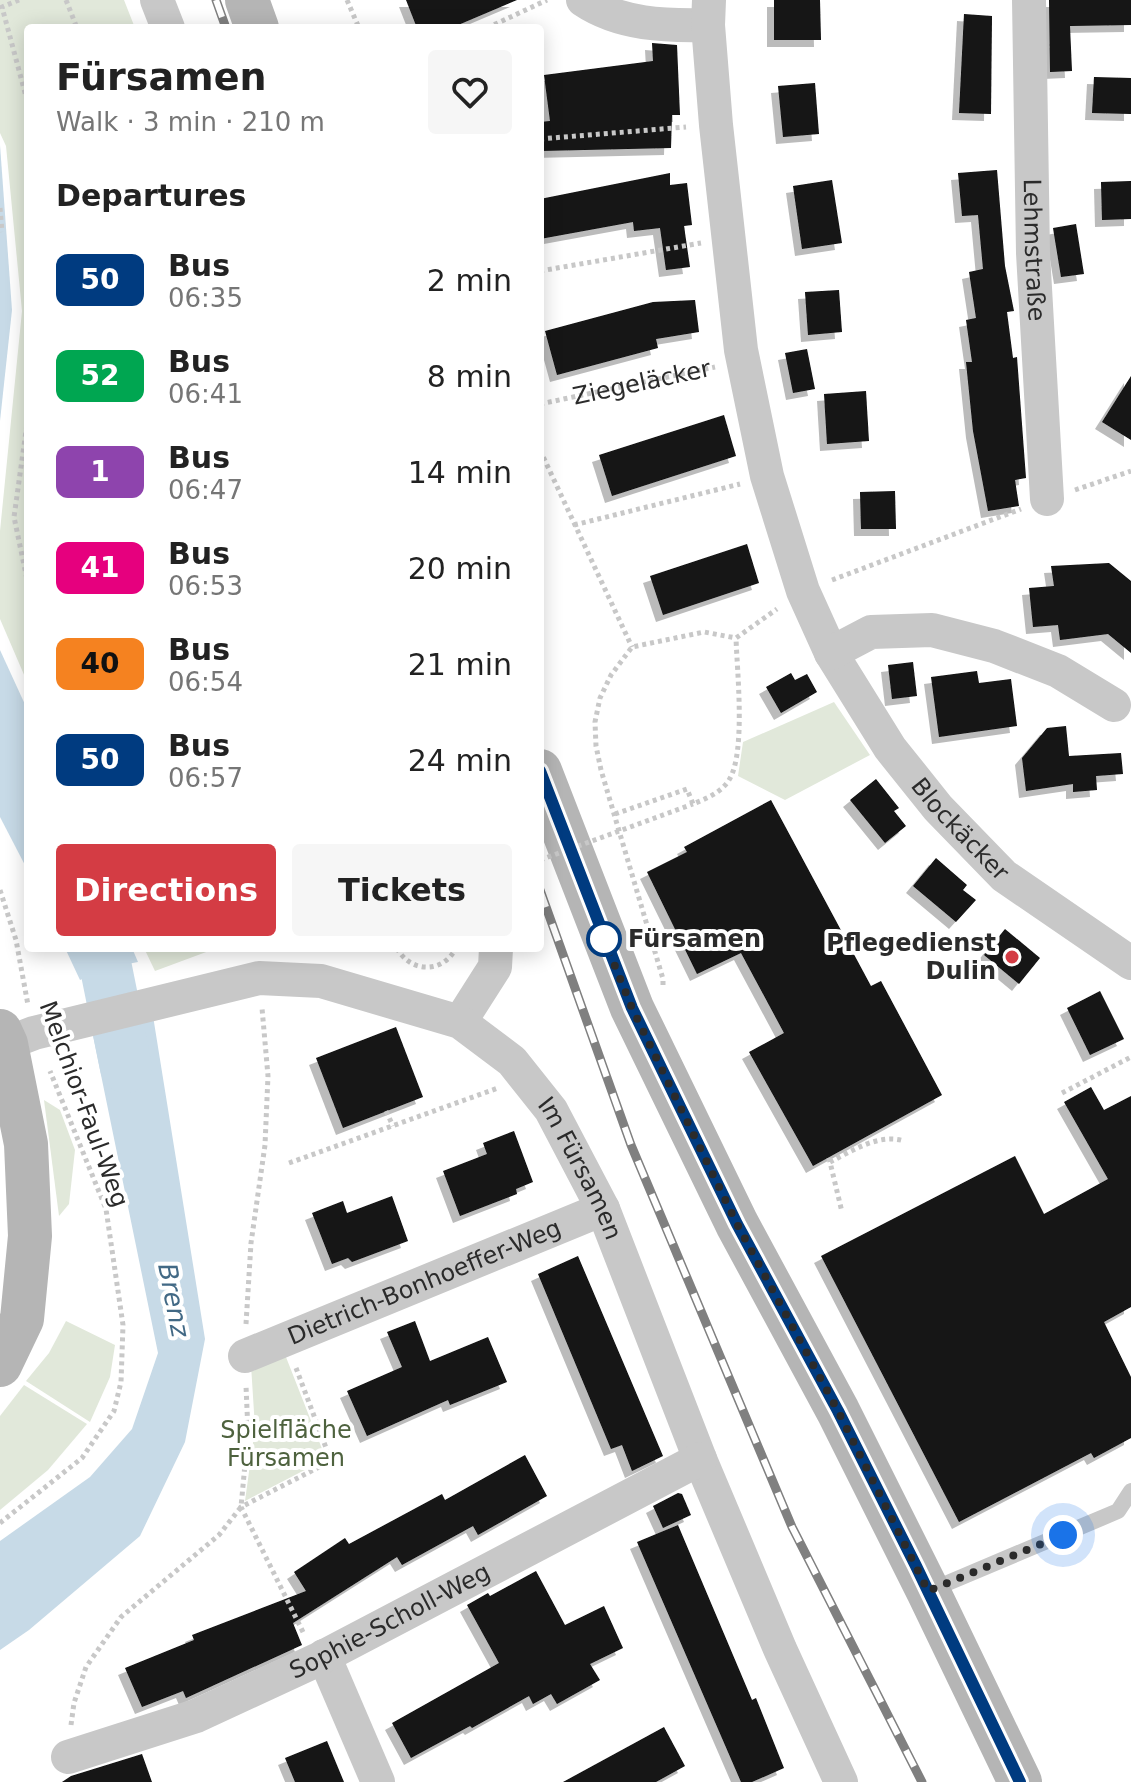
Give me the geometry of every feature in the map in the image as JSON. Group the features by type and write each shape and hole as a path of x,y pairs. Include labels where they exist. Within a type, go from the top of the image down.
{"street":[{"path":"157,0 166,24"},
{"path":"247,0 256,24"},
{"name":"Ziegeläcker","path":"583,0 629,20 665,26 709,13 727,239 743,361 767,476 803,591"},
{"name":"Lehmstraße","path":"1029,0 1033,253 1047,499"},
{"name":"Blockäcker","path":"803,591 831,653 890,748 938,808 1004,876 1131,963"},
{"path":"831,653 871,632 932,630 994,646 1058,671 1114,705"},
{"path":"544,781 632,1008 737,1224 838,1411 1020,1782"},
{"path":"460,1022 495,967 496,952"},
{"name":"Im Fürsamen","path":"20,1036 259,978 321,981 460,1022 512,1061 551,1110 603,1209 700,1459 837,1781"},
{"path":"0,1365 22,1319 30,1236 20,1036"},
{"name":"Dietrich-Bonhoeffer-Weg","path":"245,1356 603,1209"},
{"name":"Sophie-Scholl-Weg","path":"68,1757 196,1716 321,1658 700,1459"},
{"path":"321,1658 378,1782"}],"lane":[{"path":"928,1591 1118,1511 1131,1491"}],"path":[{"path":"19,0 2,3 24,88"},
{"path":"66,0 75,24"},
{"path":"347,0 357,24"},
{"path":"496,24 547,0"},
{"path":"544,139 716,125"},
{"path":"0,208 2,232"},
{"path":"544,270 727,239"},
{"name":"Ziegeläcker","path":"544,403 743,361"},
{"path":"24,446 14,517 24,565"},
{"path":"544,459 632,647"},
{"path":"838,578 1047,499 1131,471"},
{"path":"574,525 767,476"},
{"path":"632,1008 657,998 663,979 601,770 595,722 600,698 632,647 704,632 736,638 803,591"},
{"path":"544,859 713,796 729,781 737,755 736,638"},
{"path":"615,814 687,789 693,804"},
{"name":"Melchior-Faul-Weg","path":"0,890 16,940 20,1036 106,1209 123,1325 121,1382 114,1411 82,1458 0,1523"},
{"path":"400,952 406,961 426,968 446,961 453,952"},
{"path":"259,978 268,1076 265,1145 251,1243 245,1356 248,1432 241,1507 321,1658"},
{"path":"1062,1093 1131,1057"},
{"path":"289,1163 525,1078"},
{"path":"386,1111 393,1126"},
{"path":"842,1212 830,1160 878,1141 904,1141"},
{"path":"68,1757 74,1703 90,1662 121,1617 219,1535 241,1507 331,1461 285,1339"}],"green space":[{"path":"0,0 124,0 133,24 24,24 24,675 0,619 0,531 22,311 6,146 0,133"},
{"path":"834,702 870,755 785,800 738,776 743,742"},
{"path":"146,952 206,952 155,971"},
{"path":"44,1100 60,1110 75,1150 69,1204 59,1216"},
{"path":"66,1321 115,1345 110,1377 90,1422 26,1381 49,1353"},
{"name":"Spielfläche Fürsamen","path":"284,1352 326,1459 245,1501 255,1428 251,1365"},
{"path":"24,1385 87,1424 48,1470 0,1510 0,1416"}],"water":[{"path":"0,145 12,310 0,421"},
{"path":"0,650 24,702 24,863 0,817"},
{"path":"67,952 134,952 138,962 106,968 80,980"},
{"path":"153,1016 205,1339 185,1442 140,1536 29,1630 0,1650 0,1541 90,1477 132,1429 158,1353 92,1031"}],"building":[{"path":"406,0 517,0 460,24 415,24"},
{"path":"774,0 820,0 821,40 774,40"},
{"path":"1049,0 1131,0 1131,25 1070,26 1072,71 1050,72"},
{"path":"964,14 992,16 991,114 959,113"},
{"path":"652,43 677,45 680,115 672,115 671,148 544,151 544,122 550,121 544,75 653,61"},
{"path":"1094,77 1131,78 1131,114 1092,113"},
{"path":"815,83 819,134 783,137 778,86"},
{"path":"997,170 1005,266 1014,311 1007,312 1013,358 1017,357 1026,478 1015,480 1019,506 988,511 973,431 966,362 972,362 966,320 976,318 969,272 983,269 978,215 962,216 958,173"},
{"path":"670,173 670,185 687,183 692,225 684,226 690,267 666,270 660,228 634,231 633,222 544,238 544,198"},
{"path":"832,180 842,243 802,249 793,186"},
{"path":"1131,181 1131,219 1102,220 1101,182"},
{"path":"1076,224 1084,274 1061,277 1053,228"},
{"path":"839,290 842,332 808,335 805,292"},
{"path":"695,300 699,332 656,339 658,348 557,375 545,331 653,302"},
{"path":"807,349 815,389 793,393 785,353"},
{"path":"1131,376 1131,440 1102,422"},
{"path":"866,391 869,441 827,444 824,394"},
{"path":"724,415 736,456 612,496 599,455"},
{"path":"895,491 896,529 861,529 860,492"},
{"path":"747,544 759,583 663,615 650,576"},
{"path":"1109,563 1131,581 1131,653 1108,634 1060,640 1058,625 1033,627 1029,588 1054,586 1051,566"},
{"path":"913,662 917,696 892,699 888,665"},
{"path":"977,671 979,683 1011,679 1017,726 939,737 931,677"},
{"path":"791,673 795,680 807,674 817,692 781,713 766,687"},
{"path":"1066,726 1069,756 1121,753 1123,774 1096,776 1097,790 1073,792 1073,784 1026,791 1022,758 1047,728"},
{"path":"876,779 899,808 894,811 906,826 885,843 850,800"},
{"path":"771,800 871,986 881,981 942,1095 813,1166 749,1052 784,1033 741,953 697,974 647,872 687,852 684,847"},
{"path":"936,858 967,885 963,890 976,900 956,922 913,886"},
{"name":"Pflegedienst Dulin","path":"1005,929 1040,958 1019,984 984,955"},
{"path":"1100,991 1124,1039 1090,1055 1067,1008"},
{"path":"396,1027 423,1097 343,1128 316,1058"},
{"path":"1091,1087 1104,1110 1131,1096 1131,1307 1104,1322 1131,1377 1131,1438 1094,1458 1091,1453 959,1522 821,1256 1015,1156 1044,1214 1108,1179 1064,1102"},
{"path":"514,1131 533,1182 516,1189 517,1194 460,1216 443,1171 487,1154 483,1143"},
{"path":"392,1196 408,1241 352,1262 348,1258 332,1264 312,1213 343,1201 347,1213"},
{"path":"578,1256 663,1456 632,1471 622,1445 611,1449 538,1274"},
{"path":"415,1321 430,1361 488,1337 507,1382 450,1405 448,1400 367,1436 347,1391 402,1367 387,1332"},
{"path":"525,1455 547,1496 478,1535 473,1526 402,1565 397,1557 293,1623 302,1645 186,1698 183,1691 142,1707 125,1668 194,1640 192,1635 306,1591 294,1572 345,1538 349,1544 442,1494 445,1500"},
{"path":"678,1493 682,1494 691,1515 663,1528 653,1506"},
{"path":"678,1525 784,1768 752,1782 741,1782 637,1542"},
{"path":"536,1571 565,1625 604,1606 623,1648 590,1664 600,1680 557,1704 551,1694 533,1704 529,1696 411,1758 392,1723 499,1663 467,1605"},
{"path":"664,1727 685,1766 656,1782 563,1782"},
{"path":"327,1741 344,1782 295,1782 285,1758"},
{"path":"142,1754 152,1782 62,1782 71,1776"}],"waterway":[{"name":"Brenz","path":"100,952 126,1067"}],"railway":[{"path":"216,0 225,24"},
{"path":"544,901 631,1145 792,1527 922,1782"}],"bus line":[{"name":"50","path":"544,781 632,1008 737,1224 838,1411 916,1566 1020,1782"}],"place":[{"name":"Fürsamen","path":"604,939"},
{"name":"Pflegedienst Dulin","path":"1012,957"}],"route":[{"path":"604,939 632,1008 737,1224 838,1411 928,1591 1063,1535"}]}
